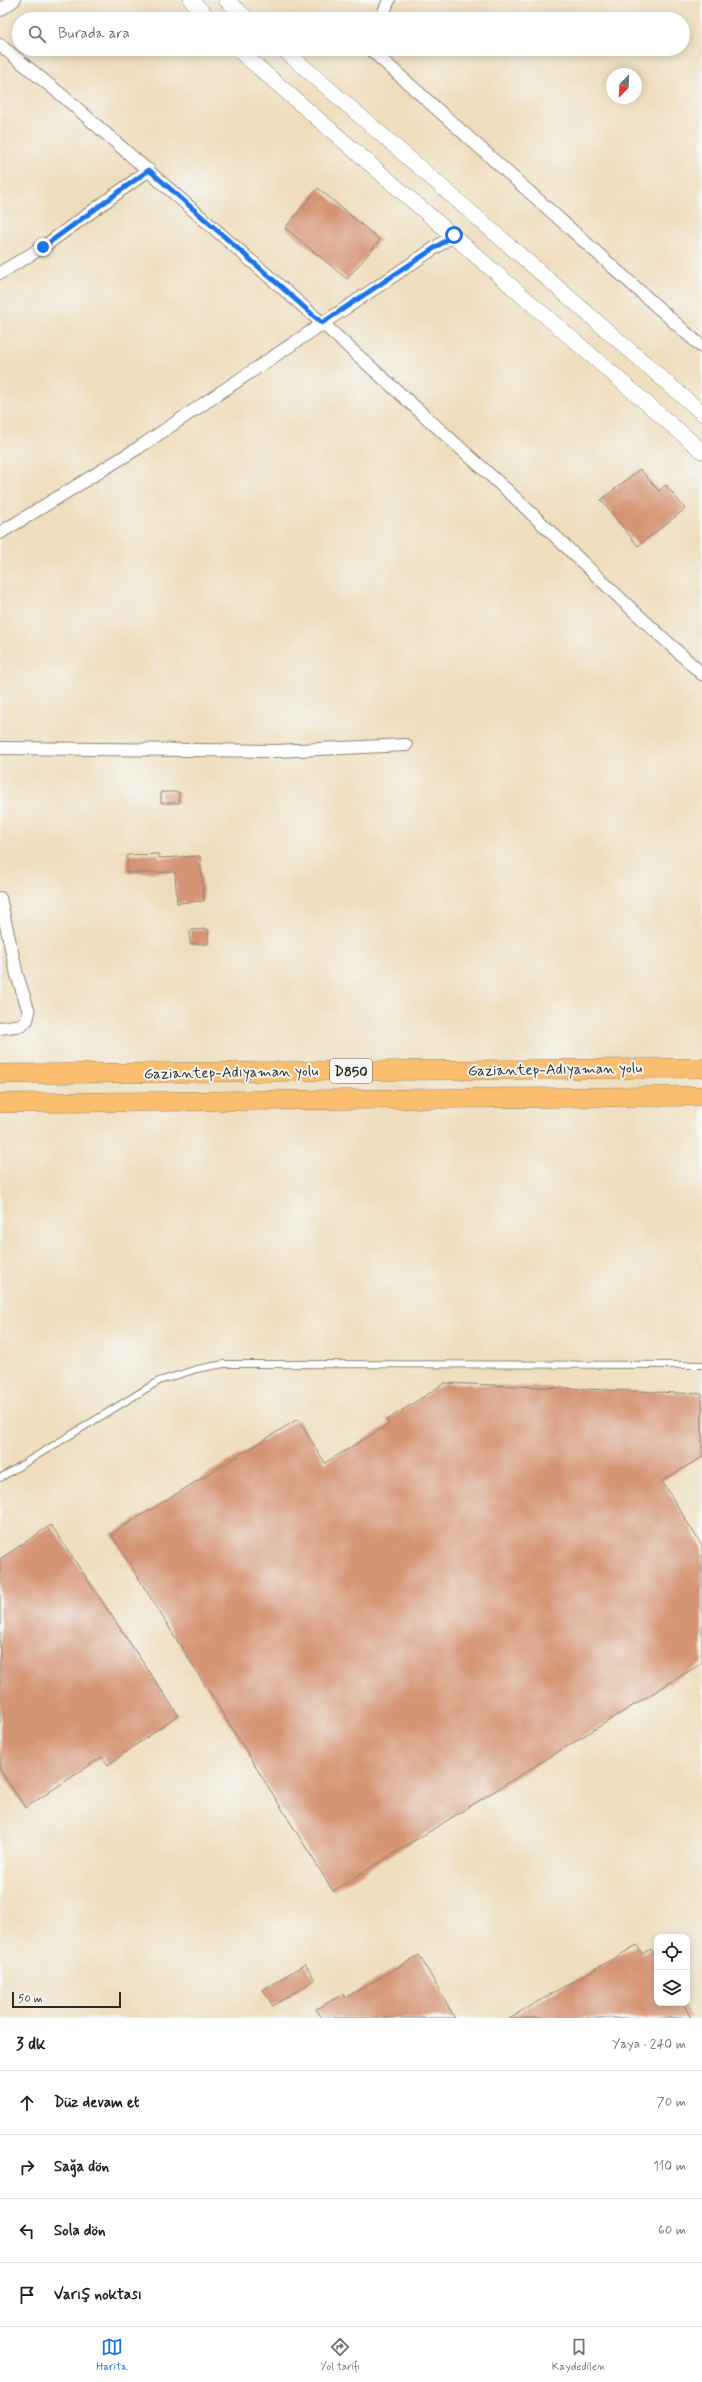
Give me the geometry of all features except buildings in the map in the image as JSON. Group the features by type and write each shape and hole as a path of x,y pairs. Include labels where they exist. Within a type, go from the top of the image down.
{"highway":[{"name":"Gaziantep-Adıyaman yolu","path":"0,1074 702,1068"},
{"name":"Gaziantep-Adıyaman yolu","path":"0,1103 702,1096"}],"street":[{"path":"0,10 14,0"},
{"path":"191,0 202,12"},
{"path":"226,0 240,12"},
{"path":"383,12 389,0"},
{"path":"0,45 12,55"},
{"path":"13,56 149,170 322,323 505,488 624,603 702,674"},
{"path":"245,56 702,451"},
{"path":"291,56 702,413"},
{"path":"378,56 702,347"},
{"path":"0,273 43,247 149,170"},
{"path":"0,533 138,448 454,235"},
{"path":"0,748 276,751 406,745"},
{"path":"0,898 17,975 29,1012 27,1020 22,1025 11,1028 0,1028"}],"lane":[{"path":"0,1478 159,1381 197,1369 224,1364 702,1364"}],"route":[{"path":"43,247 149,170 322,323 454,235"}]}
